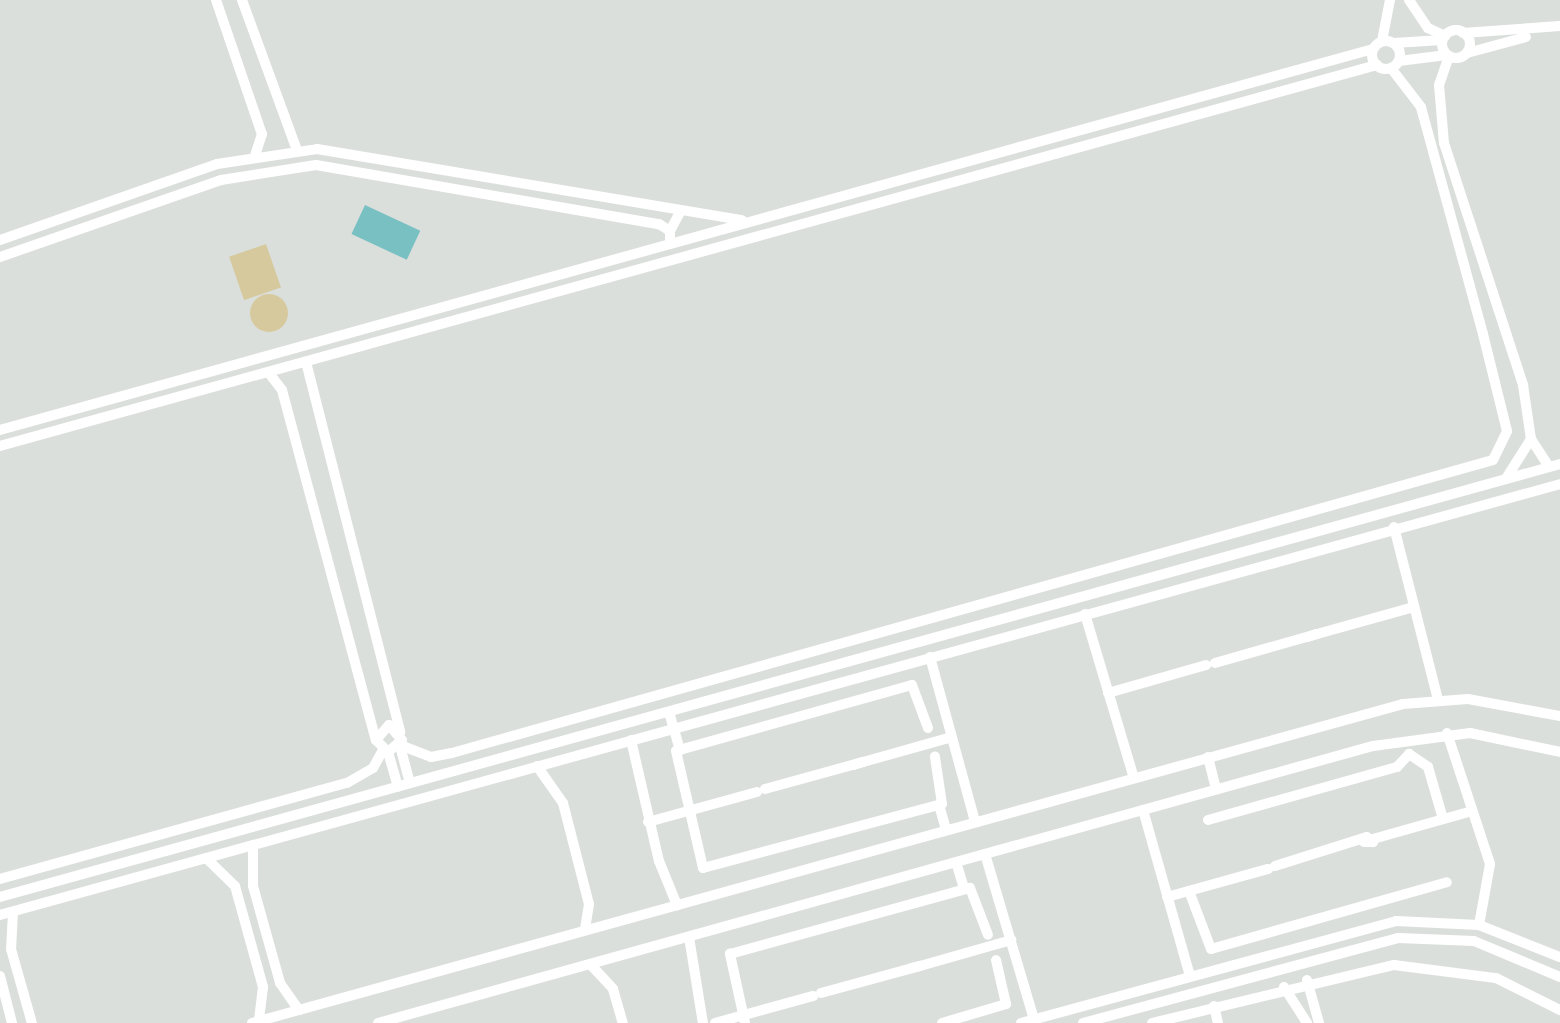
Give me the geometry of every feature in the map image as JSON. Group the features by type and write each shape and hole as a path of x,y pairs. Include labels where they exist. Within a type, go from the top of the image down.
{"street":[{"path":"216,0 262,134 255,155"},
{"path":"242,0 297,150"},
{"path":"1377,65 1378,45 1390,0"},
{"path":"0,897 1555,465 1531,439 1523,385 1444,143 1439,85 1448,56 1444,38 1428,28 1409,0"},
{"path":"0,430 1378,45 1463,33 1560,29"},
{"path":"0,446 1377,65 1467,53 1560,29"},
{"path":"1463,33 1467,53"},
{"path":"0,879 347,783 373,768 386,751 400,745 420,755 452,753 1493,460 1507,431 1421,107 1395,64 1394,43"},
{"path":"0,240 255,155 297,150 367,152 680,212 756,220"},
{"path":"0,257 221,180 307,165 365,168 670,231"},
{"path":"909,178 913,193"},
{"path":"670,244 670,231 680,212"},
{"path":"442,307 446,323"},
{"path":"306,362 400,732 400,745 410,783"},
{"path":"268,372 282,390 376,740 386,751 398,787"},
{"path":"1505,478 1531,439"},
{"path":"0,915 1394,527 1560,484"},
{"path":"1376,513 1381,531"},
{"path":"1394,527 1438,699"},
{"path":"1108,693 1414,607"},
{"path":"1085,614 1134,778"},
{"path":"1009,616 1014,634"},
{"path":"930,657 975,822"},
{"path":"928,728 912,685 680,750 672,759 708,870 939,805 946,800 935,757"},
{"path":"206,858 235,886 263,987 256,1022 1208,757 1438,699 1501,702 1560,716"},
{"path":"669,712 680,750"},
{"path":"376,740 384,726 400,732"},
{"path":"1447,733 1491,873 1479,925"},
{"path":"378,1023 1216,789 1447,733 1498,736 1560,752"},
{"path":"648,822 952,737"},
{"path":"631,740 648,822 677,905"},
{"path":"1208,820 1399,766 1409,754 1428,767 1443,819"},
{"path":"1208,757 1216,789"},
{"path":"537,766 563,803 589,904 585,930"},
{"path":"939,805 946,830"},
{"path":"1143,810 1190,976"},
{"path":"1167,897 1472,811"},
{"path":"253,845 253,886 280,983 299,1010"},
{"path":"985,854 1034,1019"},
{"path":"956,862 964,889"},
{"path":"1189,891 1211,949 1447,882"},
{"path":"744,1019 730,954 964,889 976,890 988,935"},
{"path":"13,912 11,949 32,1023"},
{"path":"1021,1023 1396,921 1479,925 1560,957"},
{"path":"689,937 703,1023"},
{"path":"1083,1023 1398,938 1454,937 1519,955 1560,977"},
{"path":"715,1023 744,1019 1011,940"},
{"path":"1320,940 1325,956"},
{"path":"942,1023 1006,1004 996,960"},
{"path":"590,964 613,989 623,1023"},
{"path":"1152,1023 1307,980 1429,965 1496,978 1560,1010"},
{"path":"0,976 12,1023"},
{"path":"1307,980 1319,1023"},
{"path":"1284,987 1307,1023"},
{"path":"1214,1006 1218,1023"}],"shaded area":[{"path":"266,244 281,287 244,300 229,257"},
{"path":"269,294 282,300 288,313 282,326 269,332 256,326 250,313 256,300"}],"water":[{"path":"365,205 420,231 407,260 351,234"}]}
